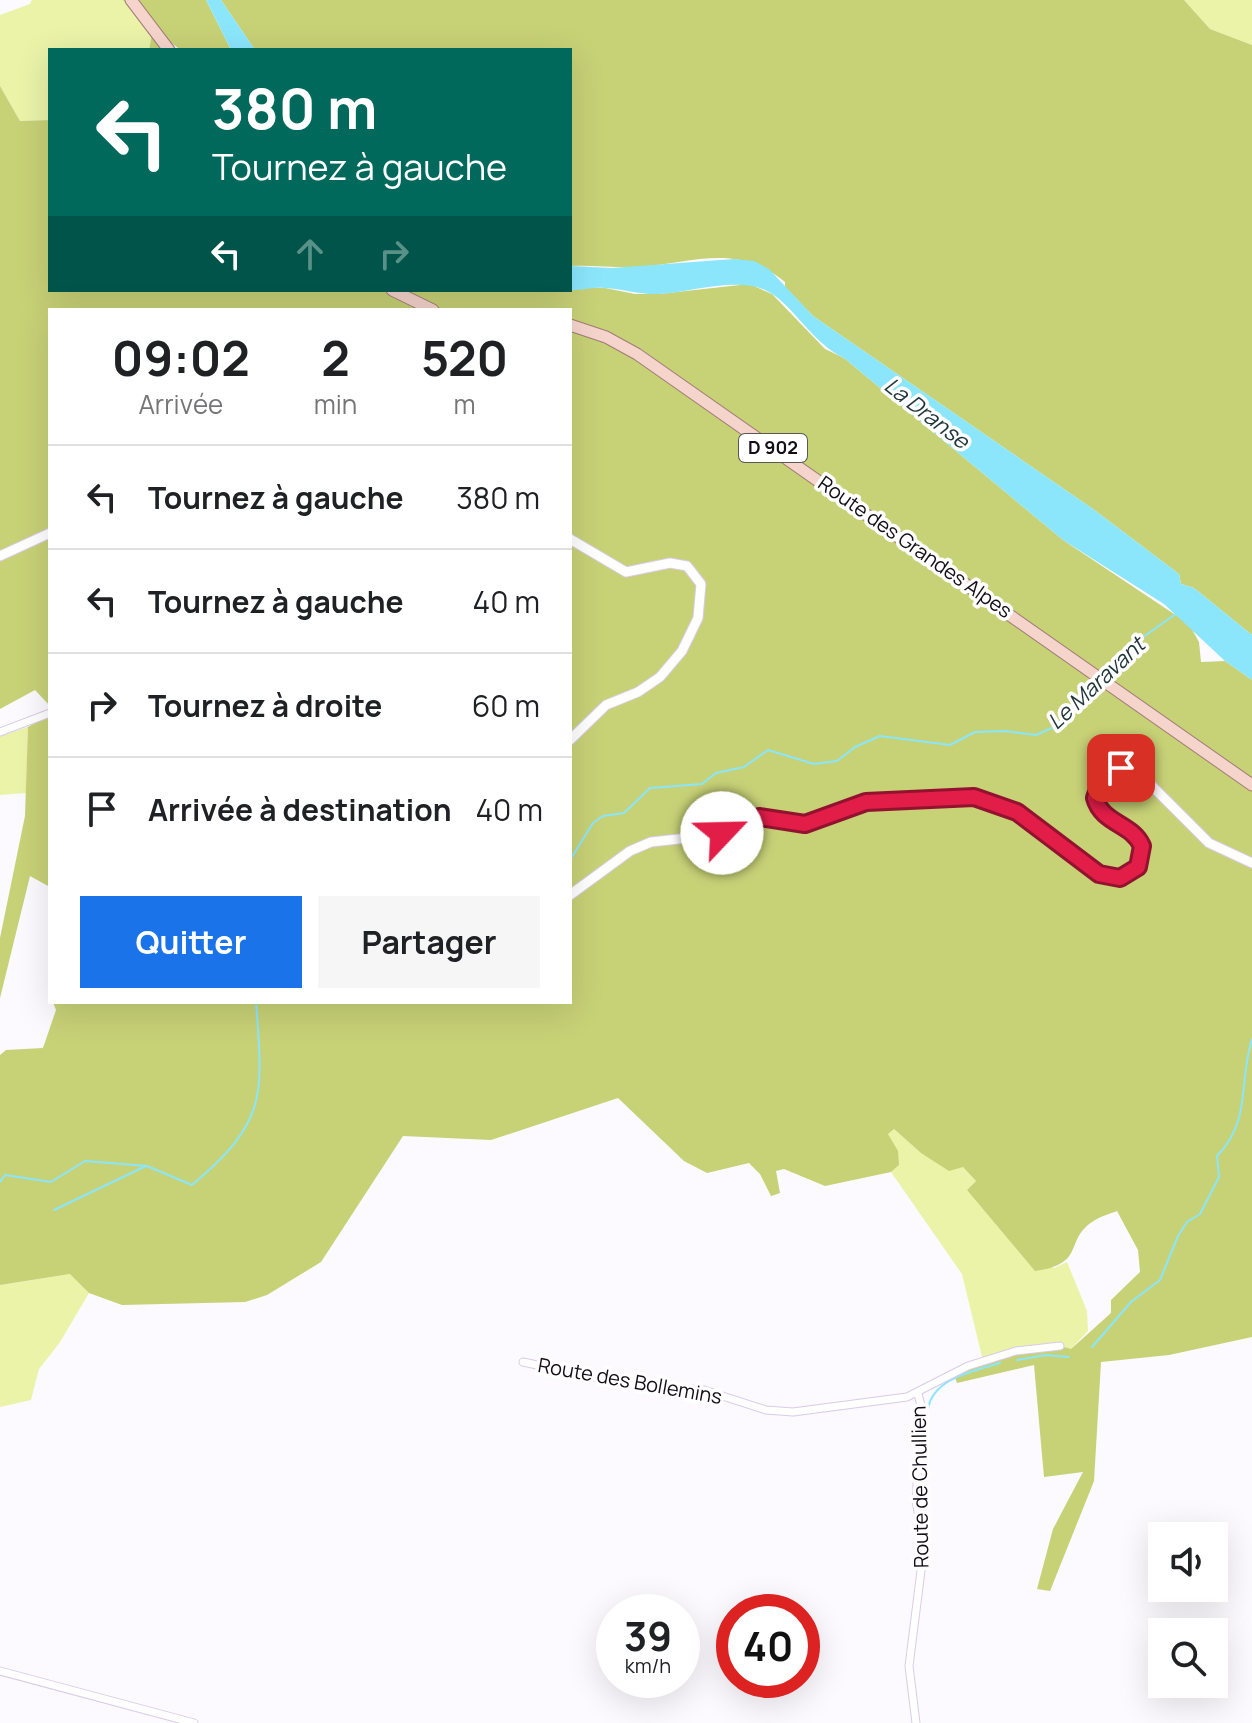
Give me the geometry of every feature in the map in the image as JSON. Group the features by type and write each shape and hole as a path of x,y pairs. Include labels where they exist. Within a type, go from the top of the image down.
{"main road":[{"path":"131,0 167,48"},
{"path":"396,292 429,308"},
{"name":"Route des Grandes Alpes","path":"572,326 606,337 637,354 1252,785"}],"street":[{"path":"0,556 48,534"},
{"path":"572,540 626,572 670,563 687,566 699,579 702,595 690,637 666,671 646,688 606,705 572,738"},
{"path":"0,732 48,714"},
{"path":"572,893 614,861 651,842 715,835 759,817 805,824 866,802 964,796 1010,808 1062,842 1099,874 1125,877 1141,863 1140,841 1129,829 1105,817 1095,798 1102,777 1121,768 1141,775 1209,843 1252,863"},
{"name":"Route des Bollemins","path":"523,1362 633,1385 704,1390 779,1412 826,1409 918,1394 945,1376 975,1363 1016,1351 1060,1346"},
{"name":"Route de Chullien","path":"916,1723 909,1666 924,1547 916,1500 922,1409 918,1394"},
{"path":"0,1671 194,1723"}],"green space":[{"path":"32,0 123,0 152,34 149,48 48,48 48,120 20,121 0,86 0,15 30,4"},
{"path":"123,0 206,0 230,48 178,48 170,42 174,48 149,48 152,34"},
{"path":"221,0 1184,0 1210,29 1252,45 1252,635 1194,588 1181,584 1179,574 1093,509 813,316 785,287 785,282 767,270 749,262 714,258 638,267 572,266 572,48 254,48"},
{"path":"1184,0 1252,0 1252,45 1210,29"},
{"path":"0,86 20,121 48,120 48,292 572,292 572,288 605,288 635,294 659,294 749,284 772,294 825,349 844,358 1063,540 1189,624 1199,642 1201,662 1225,661 1252,680 1252,1337 1169,1355 1101,1362 1094,1481 1050,1591 1037,1589 1053,1529 1083,1472 1044,1477 1034,1365 957,1383 953,1372 1029,1349 1071,1349 1111,1313 1111,1300 1140,1272 1138,1250 1117,1211 1095,1220 1084,1229 1068,1257 1061,1263 1035,1271 967,1190 976,1181 963,1167 949,1171 921,1153 894,1129 888,1134 898,1151 899,1165 891,1172 825,1186 784,1169 776,1171 780,1193 771,1196 760,1174 749,1163 707,1173 684,1161 618,1098 491,1140 403,1136 321,1262 267,1295 245,1302 122,1305 89,1293 70,1274 0,1285 0,1055 6,1050 43,1048 56,1010 54,1004 572,1004 572,308 48,308 48,704 35,690 0,709"},
{"path":"48,716 48,886 30,876 0,998 0,938 25,816 28,727"},
{"path":"28,727 26,793 0,795 0,736"},
{"path":"894,1129 921,1153 963,1167 976,1181 967,1190 1054,1268 1067,1262 1087,1311 1088,1331 1071,1349 1060,1346 983,1361 962,1274 891,1172 899,1165 888,1133"},
{"path":"71,1274 89,1293 60,1342 39,1369 31,1400 0,1407 0,1285"}],"water":[{"path":"206,0 221,0 254,48 230,48"},
{"name":"La Dranse","path":"734,259 754,261 769,269 813,316 1093,509 1179,574 1181,584 1194,588 1252,635 1252,680 1225,661 1164,604 1063,540 821,342 775,296 753,286 741,285 660,294 604,288 572,290 572,266 612,268"}],"waterway":[{"name":"Le Maravant","path":"1102,674 1132,645 1177,613"},
{"name":"Le Maravant","path":"572,857 593,823 603,816 624,813 650,788 702,784 716,773 744,767 768,750 814,764 837,761 855,747 880,736 950,745 975,732 1005,731 1036,735 1054,727 1097,683"},
{"name":"Le Maravant","path":"0,1182 5,1175 51,1182 85,1161 147,1166 192,1185 235,1142 255,1104 260,1061 256,1004"},
{"path":"1092,1347 1131,1302 1160,1280 1178,1236 1187,1222 1200,1214 1219,1177 1217,1156 1228,1142 1240,1115 1252,1039"},
{"path":"54,1210 146,1166"},
{"path":"1017,1360 1046,1355 1069,1357"},
{"path":"928,1409 931,1398 946,1383 1000,1363"}],"route":[{"path":"722,833 759,817 811,824 866,802 974,797 1010,808 1062,842 1099,874 1120,878 1135,872 1141,863 1142,846 1129,829 1101,813 1095,798 1096,787 1102,777 1121,768"}]}
